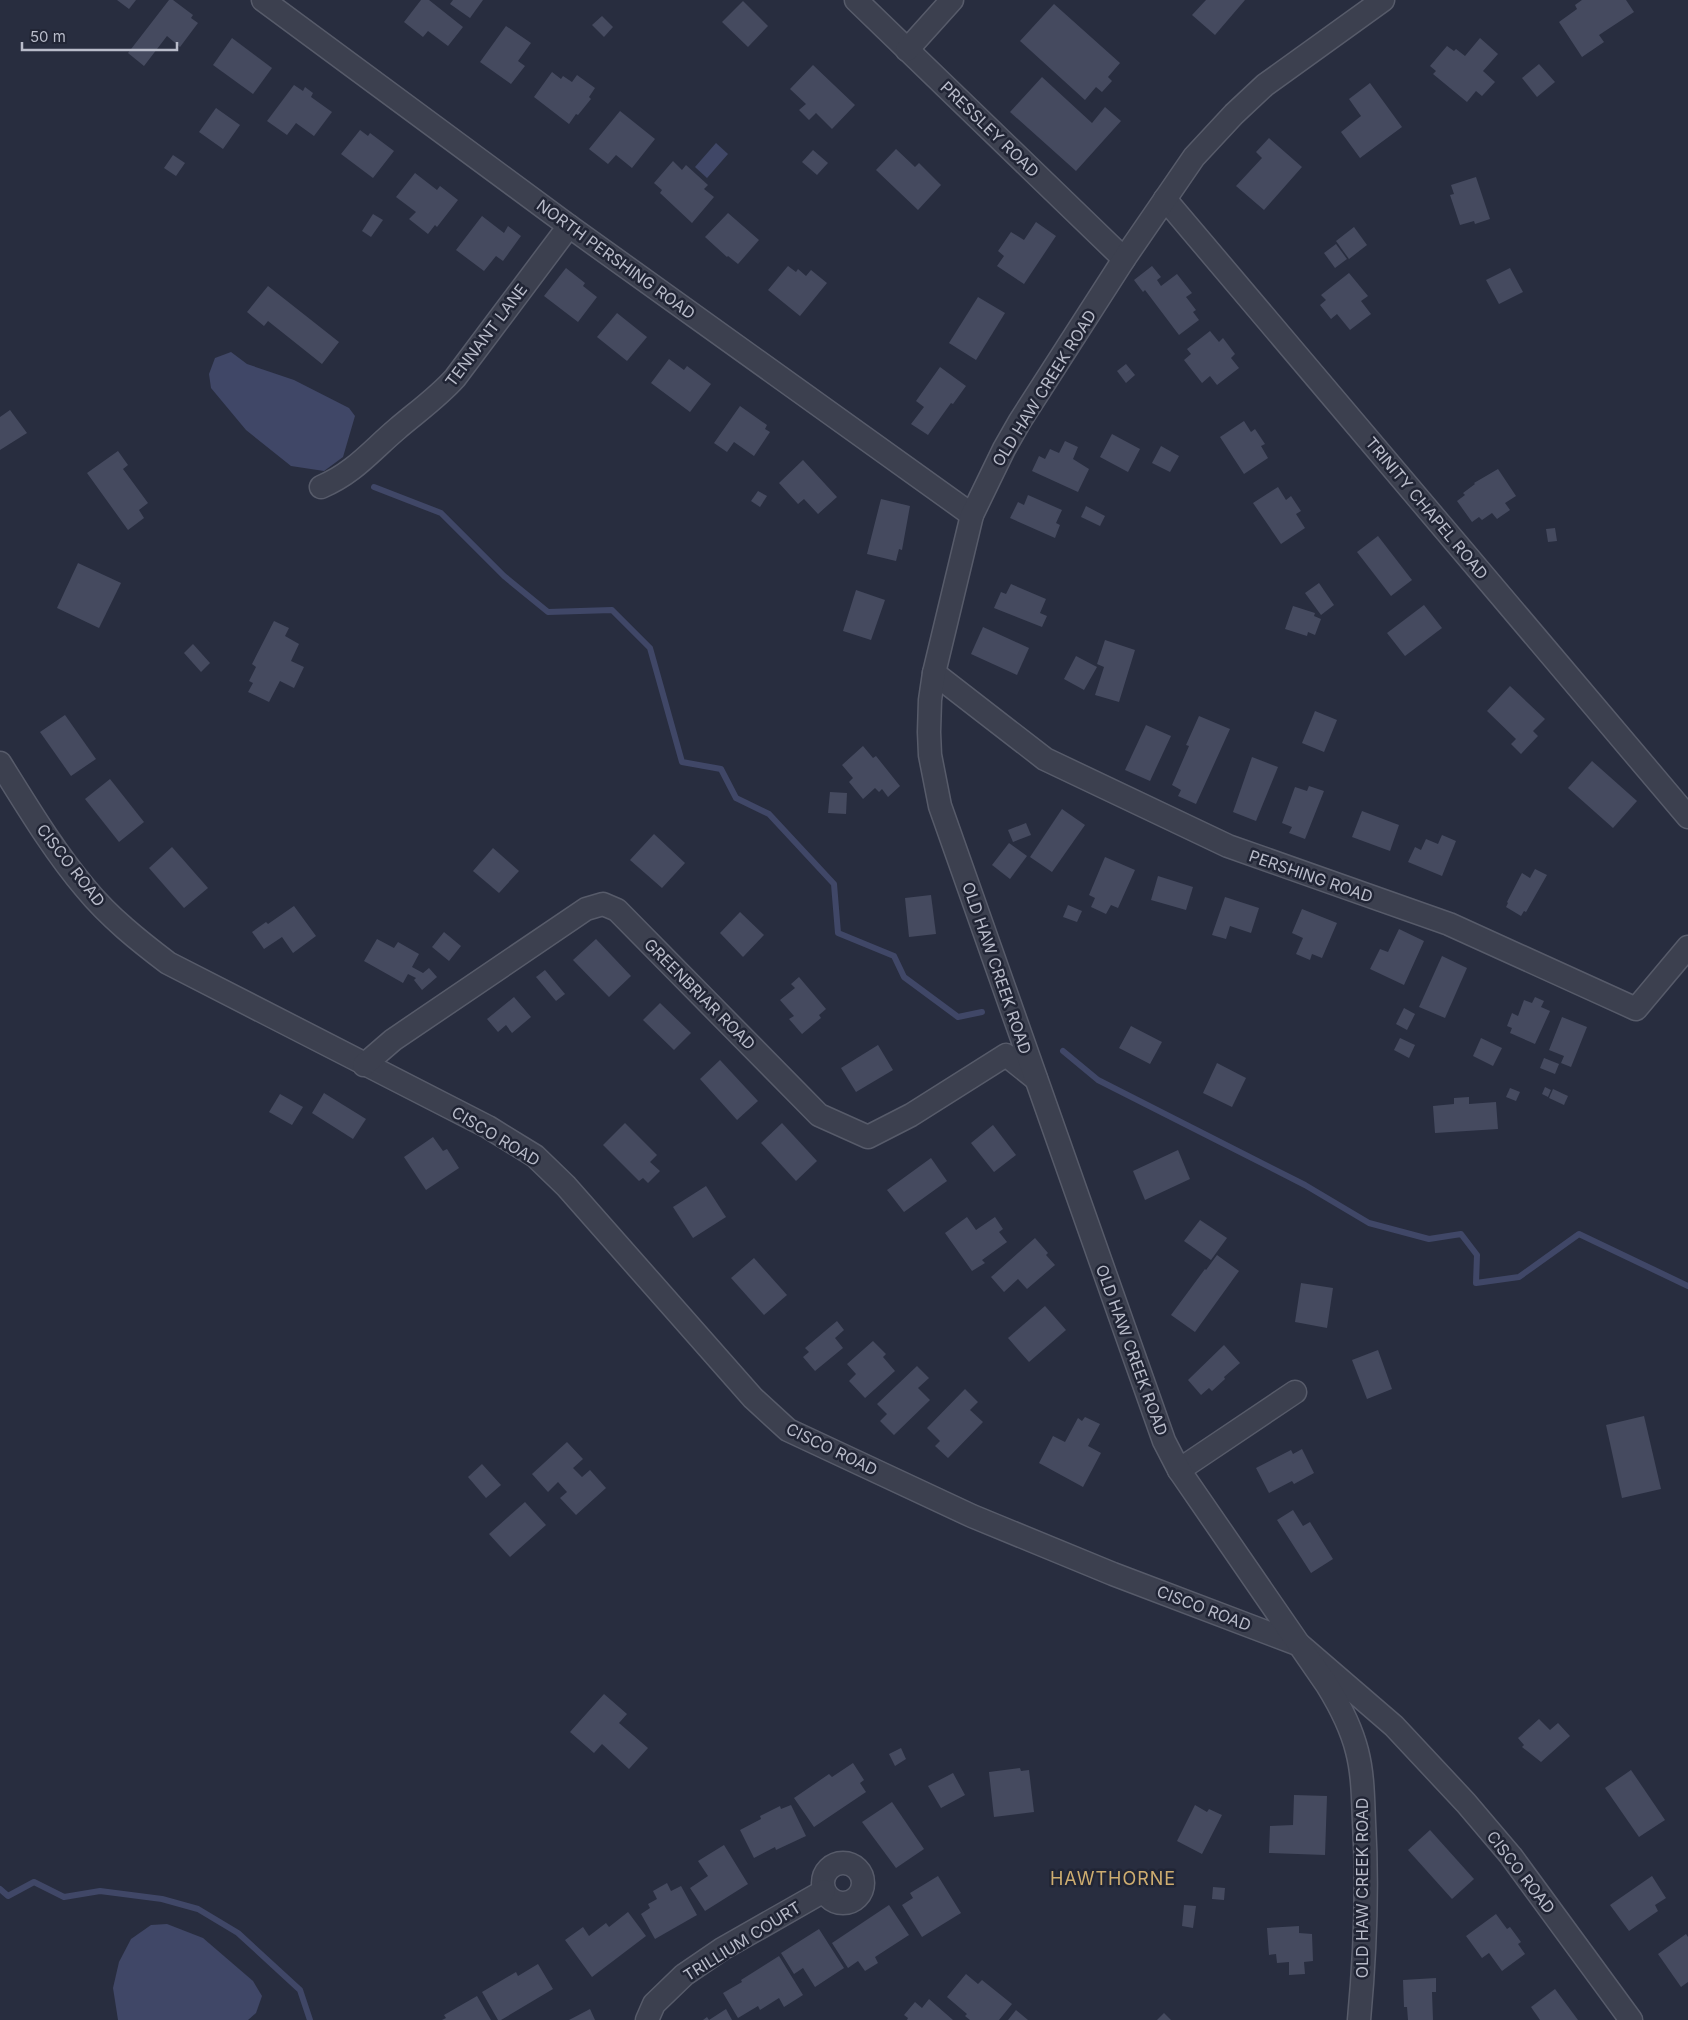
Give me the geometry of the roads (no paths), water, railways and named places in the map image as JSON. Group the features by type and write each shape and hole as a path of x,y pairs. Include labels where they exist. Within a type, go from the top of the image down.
{"street":[{"name":"NORTH PERSHING ROAD","path":"263,0 569,226 972,515"},
{"name":"PRESSLEY ROAD","path":"856,0 1124,258"},
{"path":"907,50 952,0"},
{"name":"OLD HAW CREEK ROAD","path":"1359,2020 1365,1911 1365,1844 1360,1768 1356,1750 1341,1708 1300,1645 1179,1470 1164,1441 940,806 930,755 929,732 930,700 934,673 972,515 1020,421 1124,258 1194,157 1211,137 1265,85 1383,0"},
{"name":"TRINITY CHAPEL ROAD","path":"1165,199 1688,817"},
{"name":"TENNANT LANE","path":"321,487 354,469 442,392 455,378 569,226"},
{"name":"PERSHING ROAD","path":"934,673 1045,759 1228,846 1449,924 1636,1009 1688,947"},
{"name":"CISCO ROAD","path":"0,763 53,847 87,890 130,934 168,963 488,1127 535,1156 566,1186 753,1398 788,1430 972,1516 1113,1574 1300,1645 1394,1726 1466,1803 1511,1856 1631,2020"},
{"name":"GREENBRIAR ROAD","path":"364,1065 393,1040 586,909 603,904 617,910 819,1115 868,1137 911,1115 1006,1055 1036,1079"},
{"path":"1179,1470 1295,1392"},
{"name":"TRILLIUM COURT","path":"647,2020 654,2004 684,1975 722,1949 824,1891"}],"water":[{"path":"716,143 728,154 707,178 695,167"},
{"path":"231,352 247,364 294,380 349,408 355,416 343,457 324,471 291,466 246,430 211,388 209,374 215,358"},
{"path":"167,1924 203,1938 253,1981 262,1996 256,2013 248,2020 118,2020 113,1988 119,1962 131,1939 151,1925"}],"waterway":[{"path":"374,487 441,513 504,576 548,612 612,610 650,648 682,762 721,769 736,798 769,814 834,884 838,933 894,956 904,977 958,1017 982,1012"},
{"path":"1063,1051 1098,1080 1305,1185 1369,1223 1429,1239 1461,1234 1477,1255 1476,1283 1519,1277 1579,1234 1688,1286"},
{"path":"0,1889 8,1896 34,1882 64,1897 100,1891 162,1899 198,1909 238,1933 300,1990 310,2020"}],"district":[{"name":"HAWTHORNE","path":"1113,1879"}]}
